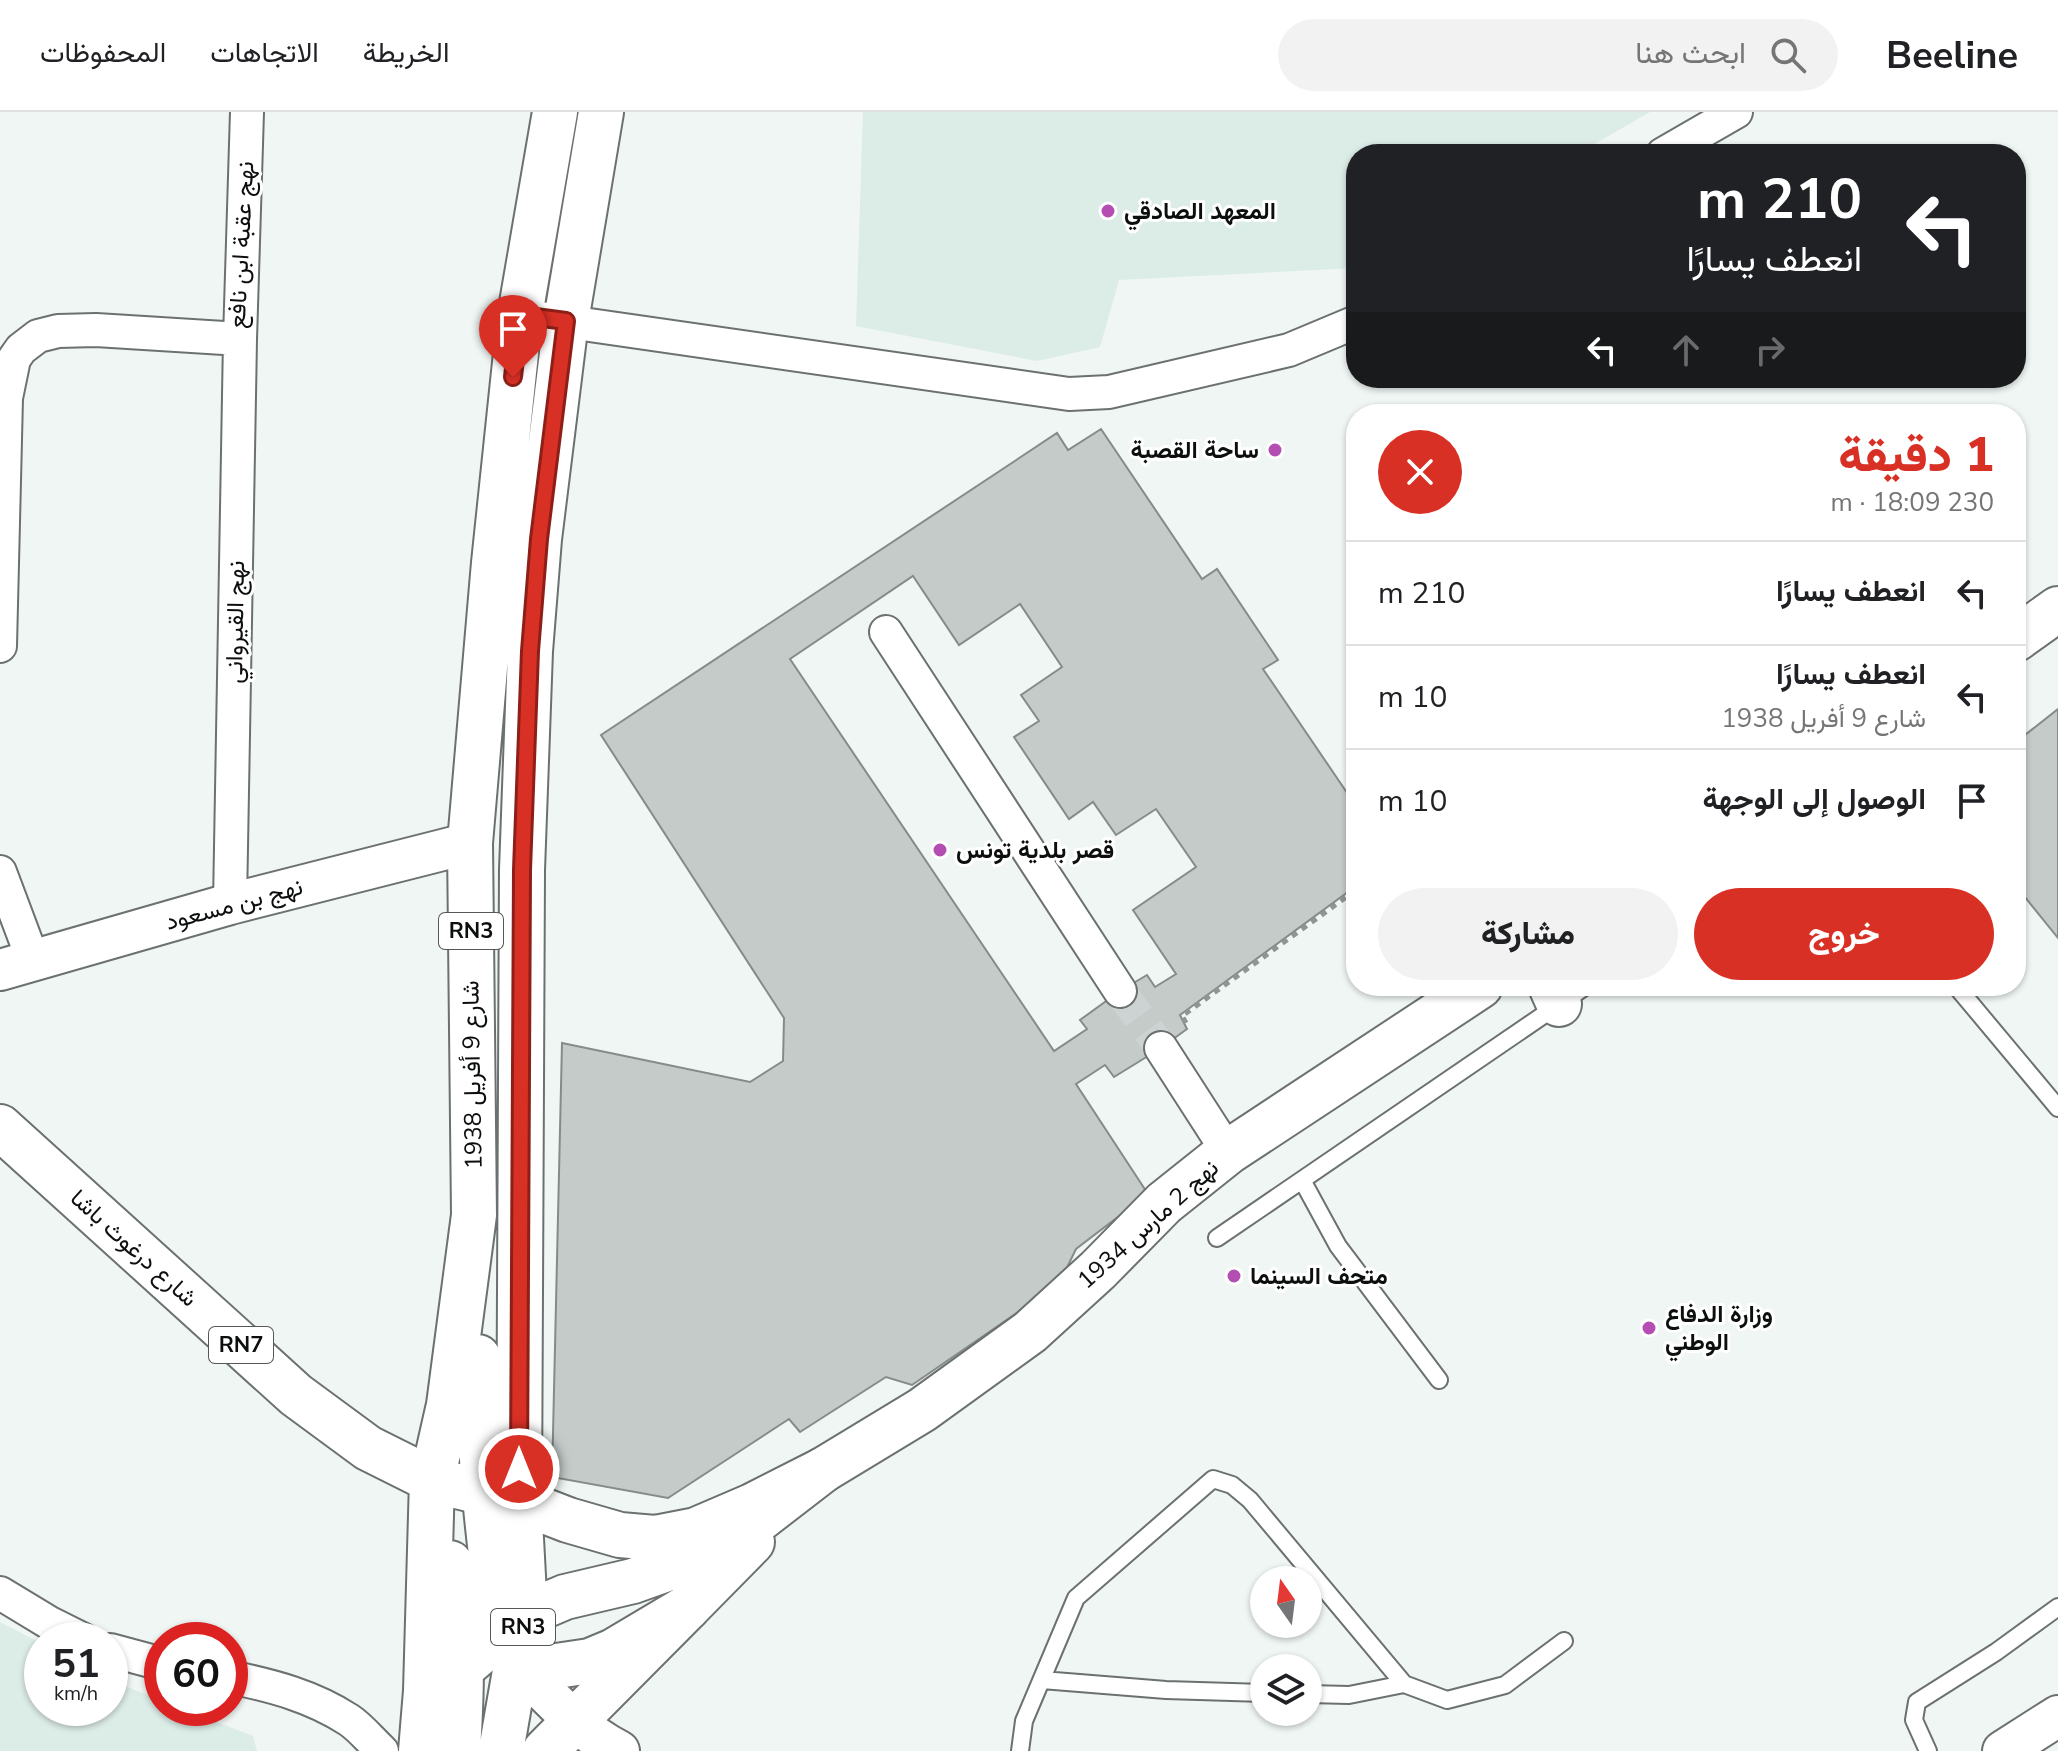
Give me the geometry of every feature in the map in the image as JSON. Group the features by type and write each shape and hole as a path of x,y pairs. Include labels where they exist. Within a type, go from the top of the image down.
{"main road":[{"name":"شارع 9 أفريل 1938","path":"421,1751 426,1691 432,1480 449,1405 474,1215 470,843 494,563 520,315 555,112"},
{"name":"شارع 9 أفريل 1938","path":"501,1751 515,1636 501,1496 523,933 522,870 530,651 539,539 566,321 601,112"},
{"path":"2031,637 2058,609"},
{"path":"471,935 523,933"},
{"name":"نهج 2 مارس 1934","path":"426,1691 515,1636 565,1597 633,1581 689,1561 753,1524 823,1470 922,1410 1030,1332 1098,1270 1164,1203 1228,1152 1465,996"},
{"name":"شارع درغوث باشا","path":"0,1127 296,1395 368,1448 432,1480 501,1496 620,1535 655,1538 696,1530 823,1470"},
{"path":"474,1215 478,1294 478,1417 501,1496"},
{"name":"نهج 2 مارس 1934","path":"515,1636 543,1668 590,1661 614,1651 688,1607 823,1470"},
{"path":"432,1480 456,1591 463,1667 458,1751"},
{"path":"559,1736 688,1607"}],"street":[{"name":"نهج عقبة ابن نافع","path":"0,646 6,398 14,359 38,336 58,331 96,330 240,339 247,112"},
{"path":"1680,144 1736,112"},
{"path":"520,315 1069,394 1109,392 1289,350 1346,326"},
{"name":"نهج القيرواني","path":"230,904 240,339"},
{"path":"886,632 1120,991"},
{"name":"نهج بن مسعود","path":"16,965 230,904 470,843"},
{"path":"0,872 16,965"},
{"path":"1162,1050 1228,1152"},
{"path":"0,1593 48,1622"},
{"path":"515,1636 559,1736 598,1740 619,1751"},
{"path":"248,1681 308,1697 351,1722 382,1751"},
{"path":"2003,1751 2058,1716"}],"lane":[{"path":"1217,1238 1559,996"},
{"path":"1964,996 2058,1108"},
{"path":"1302,1180 1338,1246 1439,1380"},
{"path":"1020,1751 1024,1721 1076,1598 1213,1479 1232,1485 1250,1500 1404,1684 1447,1700 1505,1685 1564,1641"},
{"path":"1928,1751 1914,1720 1917,1702 1996,1652 2058,1607"},
{"path":"1042,1680 1166,1690 1250,1693"},
{"path":"1322,1694 1349,1695 1404,1684"}],"path":[{"path":"1162,1050 1191,1032 1182,1016 1346,897"}],"shaded area":[{"name":"المعهد الصادقي","path":"863,112 1650,112 1594,144 1346,144 1346,269 1119,280 1100,347 1037,361 856,326"},
{"path":"0,1622 24,1635 24,1726 128,1726 128,1687 144,1694 144,1726 227,1726 253,1736 257,1751 0,1751"}],"building":[{"path":"1101,429 1202,579 1217,569 1278,660 1263,669 1346,791 1346,893 1180,1015 1187,1029 1161,1048 1114,1077 1105,1065 1076,1084 1148,1194 1076,1249 1059,1284 912,1385 886,1377 800,1432 789,1419 668,1498 552,1477 562,1043 750,1082 783,1061 784,1018 601,735 1057,433 1068,450","holes":["913,576 959,645 1020,604 1062,667 1021,695 1039,721 1014,737 1069,819 1093,802 1116,835 1156,809 1196,867 1133,910 1176,974 1155,987 1147,975 1120,991 1080,1020 1087,1029 1054,1051 790,659"]},
{"path":"2058,709 2058,938 2026,898 2026,734"}],"tunnel":[{"path":"1120,991 1161,1048"}],"place":[{"name":"المعهد الصادقي","path":"1108,211"},
{"name":"ساحة القصبة","path":"1275,450"},
{"name":"قصر بلدية تونس","path":"940,850"},
{"name":"متحف السينما","path":"1234,1276"},
{"name":"وزارة الدفاع الوطني","path":"1649,1328"}],"route":[{"path":"513,377 520,315 566,321 539,539 530,651 522,870 519,1469"}]}
